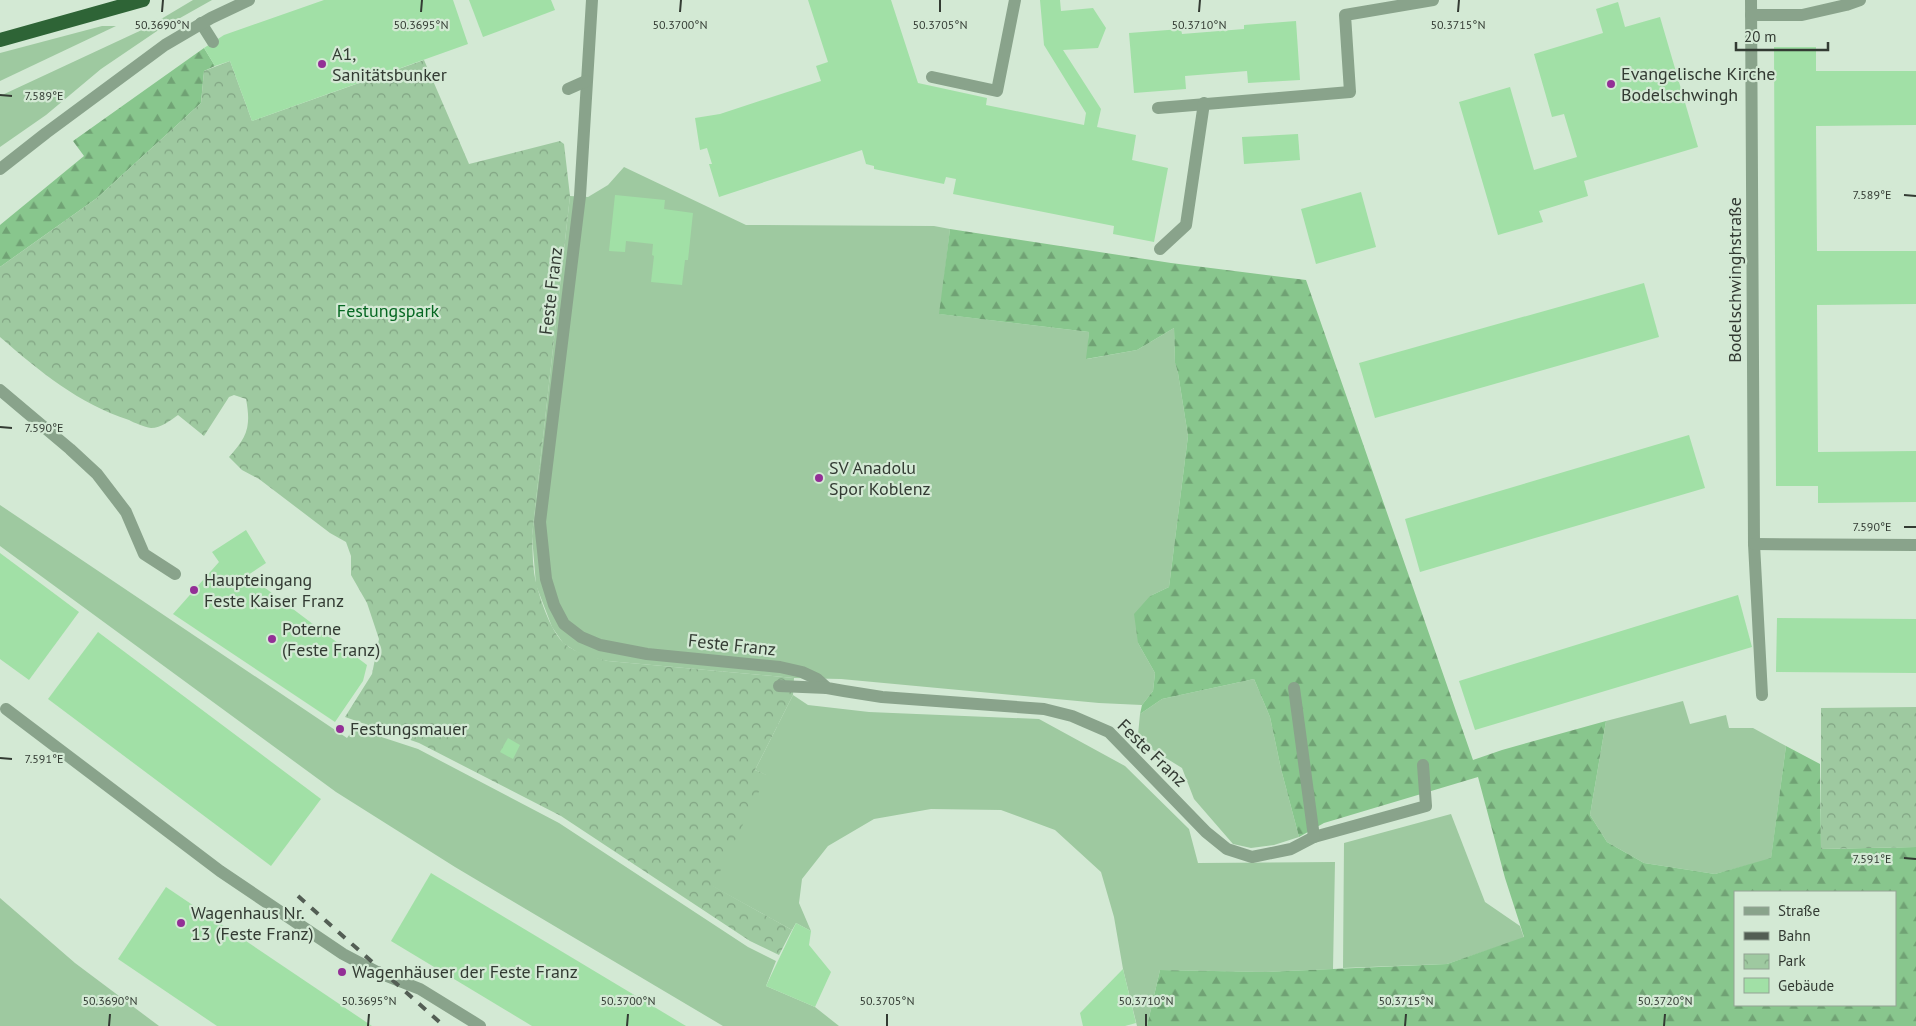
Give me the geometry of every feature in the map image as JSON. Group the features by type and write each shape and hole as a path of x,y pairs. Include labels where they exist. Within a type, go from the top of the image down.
{"highway":[{"path":"0,40 143,0"}],"street":[{"path":"0,169 165,45 201,23 249,0"},
{"name":"Feste Franz","path":"592,0 580,196 540,522 546,579 554,606 564,624 581,637 600,645 647,654 780,667 802,672 817,679 827,688 882,697 1044,709 1072,716 1109,732 1206,832 1227,849 1252,856 1291,849 1314,837 1426,806 1423,765"},
{"path":"932,77 997,91 1015,0"},
{"path":"1158,108 1350,92 1345,15 1433,0"},
{"name":"Bodelschwinghstraße","path":"1750,0 1754,544 1762,695"},
{"path":"1751,15 1802,15 1860,0"},
{"path":"201,23 213,42"},
{"path":"568,89 586,81"},
{"path":"1160,249 1186,225 1204,103"},
{"path":"0,390 97,474 126,512 144,554 175,574"},
{"path":"1754,544 1916,545"},
{"path":"779,686 827,688"},
{"path":"1294,688 1314,837"},
{"path":"2,709 220,871 343,954 379,973 420,989 480,1026"}],"green space":[{"path":"193,0 212,0 157,31 101,69 46,115 0,147 0,96 146,28"},
{"path":"102,26 116,26 0,81 0,53"},
{"path":"204,48 215,66 204,71 201,103 97,198 0,267 0,225 84,156 73,141"},
{"name":"Festungspark","path":"424,60 469,164 560,141 564,144 570,196 532,536 535,580 551,625 565,644 585,655 608,661 794,678 793,695 755,770 767,775 713,886 792,930 779,955 750,941 561,816 419,743 345,717 372,674 379,639 367,603 351,575 351,556 346,542 330,533 259,479 242,470 229,457 247,430 246,399 234,395 229,397 204,436 178,415 162,425 151,428 111,413 76,396 45,374 0,337 0,267 97,198 201,103 204,71 230,61 252,121"},
{"path":"624,167 746,225 934,226 950,229 940,314 1089,332 1087,359 1137,350 1174,328 1175,363 1188,436 1169,587 1150,596 1138,643 1155,673 1153,691 1142,705 1099,703 841,679 794,678 608,661 589,657 563,643 552,627 536,585 532,536 570,196 588,197 608,185"},
{"path":"950,229 1171,263 1306,280 1473,760 1606,721 1590,815 1607,842 1644,863 1715,874 1771,858 1786,746 1820,764 1821,849 1916,847 1916,1026 1147,1026 1160,970 1266,972 1447,964 1524,937 1505,878 1478,777 1324,823 1299,837 1281,769 1270,717 1254,679 1162,699 1140,714 1142,705 1153,691 1155,673 1138,643 1134,614 1150,596 1169,587 1188,436 1175,363 1174,328 1137,350 1086,359 1089,332 939,314"},
{"path":"0,505 347,738 354,728 418,749 559,823 748,947 776,961 766,986 815,1007 839,1026 723,1026 455,867 336,792 0,546"},
{"path":"1254,679 1270,717 1281,769 1299,837 1274,845 1251,848 1233,844 1194,799 1182,768 1153,750 1138,735 1140,714 1162,699"},
{"path":"793,695 808,705 869,712 1039,719 1125,766 1189,829 1198,863 1335,862 1333,969 1266,972 1160,970 1147,1026 1137,1026 1123,969 1114,917 1101,872 1055,830 1001,810 931,809 874,819 828,846 802,879 799,903 811,931 796,923 792,930 712,886 766,775 755,770"},
{"path":"1683,701 1690,724 1726,715 1729,728 1753,728 1786,746 1771,859 1715,874 1644,863 1607,842 1590,815 1606,721"},
{"path":"1916,707 1916,847 1821,849 1821,708"},
{"path":"1451,814 1485,902 1520,926 1524,938 1447,964 1343,968 1344,843"},
{"path":"0,898 75,963 159,1026 0,1026"}],"building":[{"name":"A1, Sanitätsbunker","path":"324,0 453,0 468,44 252,121 230,61 215,66 204,48 224,35"},
{"path":"469,0 551,0 555,10 483,37"},
{"path":"808,0 891,0 918,83 987,98 986,105 1084,125 1086,113 1044,45 1040,0 1060,0 1061,11 1093,8 1106,28 1098,48 1063,50 1101,109 1097,127 1136,135 1132,160 1168,168 1154,242 1113,234 1114,226 953,194 956,179 946,177 944,184 874,169 874,166 866,164 862,150 719,197 709,164 712,164 707,148 700,150 695,118 720,114 821,81 816,66 828,62"},
{"name":"Evangelische Kirche Bodelschwingh","path":"1618,2 1625,27 1660,17 1698,147 1584,181 1588,196 1539,211 1543,222 1498,235 1459,102 1510,87 1534,170 1577,157 1564,114 1552,117 1534,54 1603,33 1596,9"},
{"path":"1296,21 1300,80 1248,83 1247,71 1185,76 1186,89 1134,93 1129,33 1181,29 1182,34 1244,29 1244,25"},
{"path":"1774,47 1816,47 1816,71 1916,71 1916,125 1816,126 1817,251 1916,251 1916,304 1817,305 1818,452 1916,451 1916,502 1818,503 1818,486 1776,486"},
{"path":"1298,134 1300,160 1244,164 1242,137"},
{"path":"1361,192 1376,247 1316,264 1301,209"},
{"path":"615,195 665,200 664,209 693,213 688,260 685,260 682,285 651,282 654,256 652,255 653,244 626,241 625,252 609,251"},
{"path":"1644,283 1659,337 1375,418 1359,363"},
{"path":"1689,435 1705,488 1420,572 1405,519"},
{"name":"Poterne (Feste Franz)","path":"246,530 266,563 248,575 367,665 363,681 335,722 173,614 219,562 212,552"},
{"path":"0,553 79,612 29,680 0,659"},
{"path":"1738,595 1752,647 1475,730 1459,681"},
{"path":"1777,618 1916,619 1916,673 1776,672"},
{"path":"98,632 321,799 271,866 48,699"},
{"path":"508,738 520,745 513,759 500,752"},
{"path":"431,873 686,1026 532,1026 391,941"},
{"name":"Wagenhaus Nr. 13 (Feste Franz)","path":"166,887 372,1026 217,1026 118,959"},
{"path":"796,923 811,931 809,945 831,972 815,1007 766,986"},
{"path":"1123,969 1136,1023 1125,1026 1083,1026 1080,1013"}],"railway":[{"path":"298,896 444,1026"}],"place":[{"name":"A1, Sanitätsbunker","path":"322,64"},
{"name":"Evangelische Kirche Bodelschwingh","path":"1611,84"},
{"name":"SV Anadolu Spor Koblenz","path":"819,478"},
{"name":"Haupteingang Feste Kaiser Franz","path":"194,590"},
{"name":"Poterne (Feste Franz)","path":"272,639"},
{"name":"Festungsmauer","path":"340,729"},
{"name":"Wagenhaus Nr. 13 (Feste Franz)","path":"181,923"},
{"name":"Wagenhäuser der Feste Franz","path":"342,972"}]}
